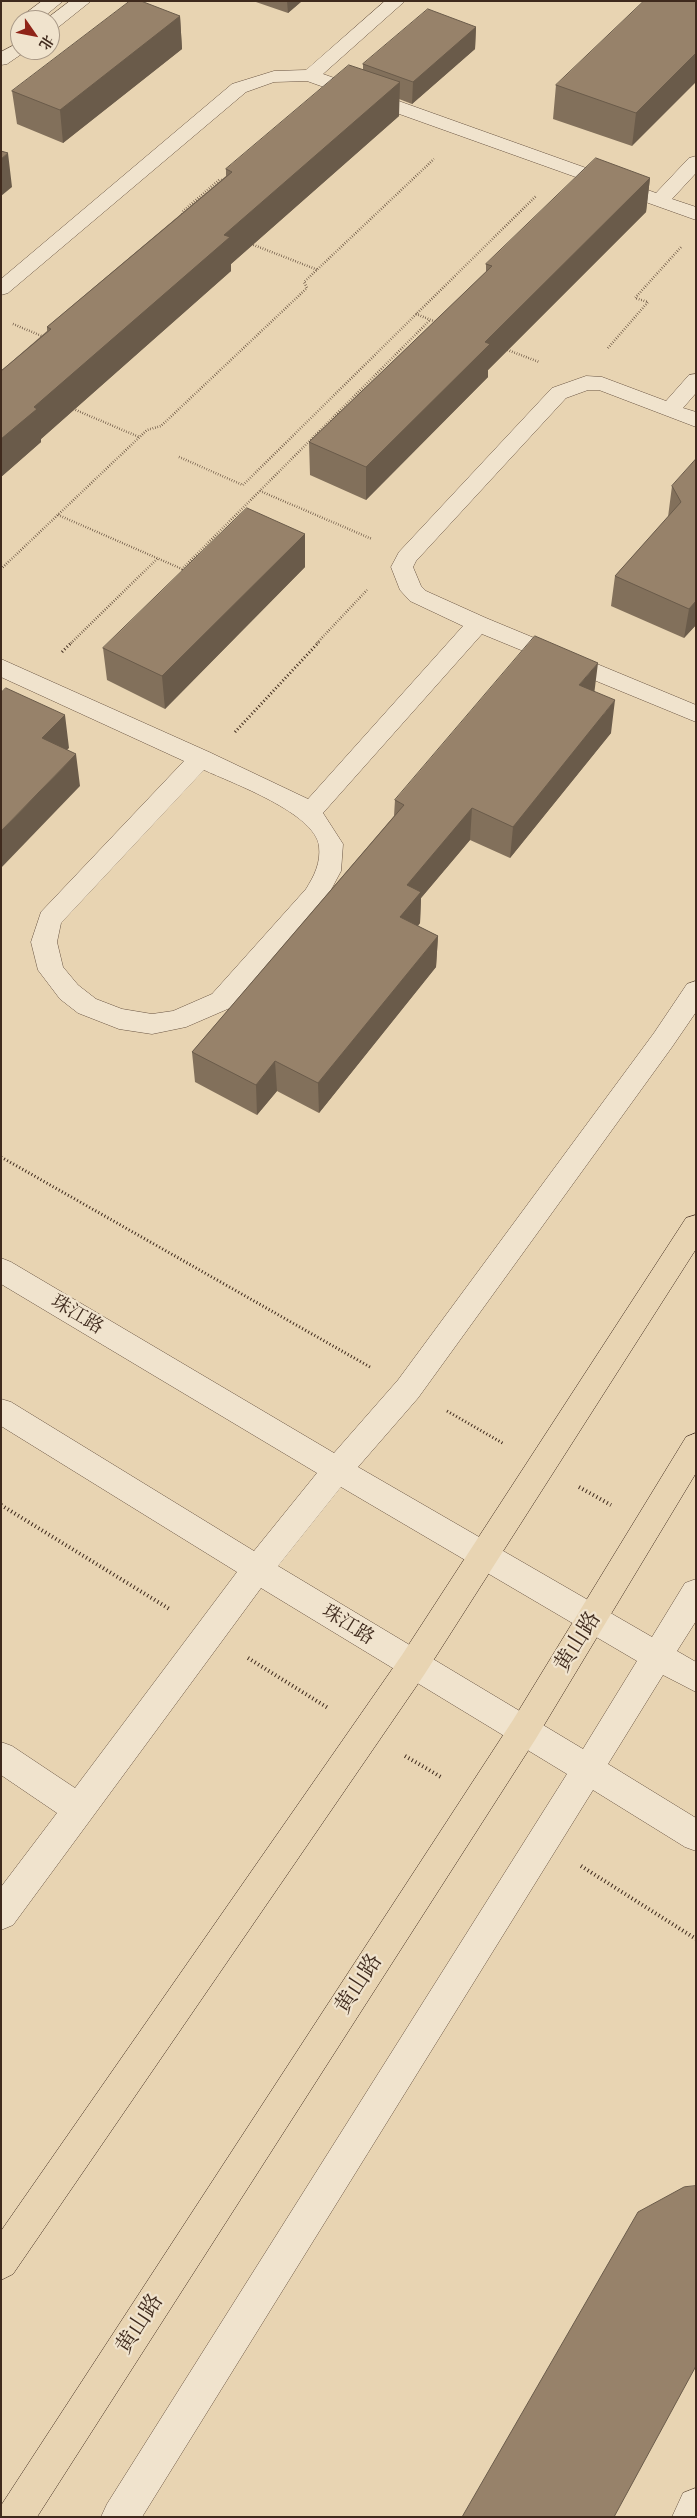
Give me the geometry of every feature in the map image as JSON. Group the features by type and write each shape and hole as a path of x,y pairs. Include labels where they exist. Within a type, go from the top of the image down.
{"main road":[{"path":"1,2262 413,1665 696,1226"},
{"name":"黄山路","path":"15,2517 524,1730 696,1446"}],"street":[{"path":"42,10 54,1"},
{"path":"60,17 82,1"},
{"path":"310,76 396,1"},
{"path":"1,289 239,88 257,80 282,75 310,76 696,214"},
{"path":"659,201 696,162"},
{"path":"670,410 696,380"},
{"path":"696,420 602,384 578,382 559,393 406,561 411,590 418,596 478,624 696,714"},
{"path":"308,813 478,624"},
{"path":"1,667 204,760 297,803 316,819 331,844 329,871 315,896 221,1001 177,1020 152,1024 118,1019 87,1006 69,992 51,970 44,942 50,919 204,760"},
{"path":"1,1914 257,1569 337,1470 408,1390 657,1048 696,991"},
{"name":"珠江路","path":"1,1270 482,1556 696,1678"},
{"name":"珠江路","path":"1,1410 413,1665 524,1730 696,1836"},
{"path":"120,2517 696,1593"},
{"path":"1,1757 79,1809"},
{"path":"690,2517 696,2506"}],"path":[{"path":"1,568 147,430 161,426 306,288 304,282 463,131"},
{"path":"179,458 243,485 565,167"},
{"path":"183,217 182,212 219,180 226,180"},
{"path":"246,242 318,270"},
{"path":"501,347 578,382 648,302 636,298 684,244"},
{"path":"416,314 439,323"},
{"path":"58,515 182,569 430,320"},
{"path":"10,323 45,337"},
{"path":"69,408 139,438"},
{"path":"260,491 406,561"},
{"path":"32,681 158,558"},
{"path":"204,760 380,576 406,561"},
{"path":"1,1157 647,1526"}],"building":[{"path":"130,1 141,1 180,16 60,110 12,91 53,60 60,60 60,54"},
{"path":"644,1 696,1 696,53 636,113 556,85"},
{"path":"428,9 476,27 413,82 363,64"},
{"path":"349,65 400,82 224,235 230,237 34,407 37,409 1,439 1,371 51,329 47,327 232,172 226,169"},
{"path":"1,151 8,153 1,159"},
{"path":"596,158 650,178 485,342 490,344 366,467 309,442 492,266 486,264"},
{"path":"696,459 696,601 689,609 615,576 681,502 672,486"},
{"path":"247,508 305,534 162,676 103,648"},
{"path":"535,636 598,663 579,685 615,700 513,827 472,808 407,885 421,892 400,917 438,936 318,1083 275,1061 256,1085 192,1052 404,805 395,800"},
{"path":"6,688 65,715 42,738 76,754 1,831 1,693"},
{"path":"696,2186 696,2366 614,2517 462,2517 638,2212 684,2187"}]}
